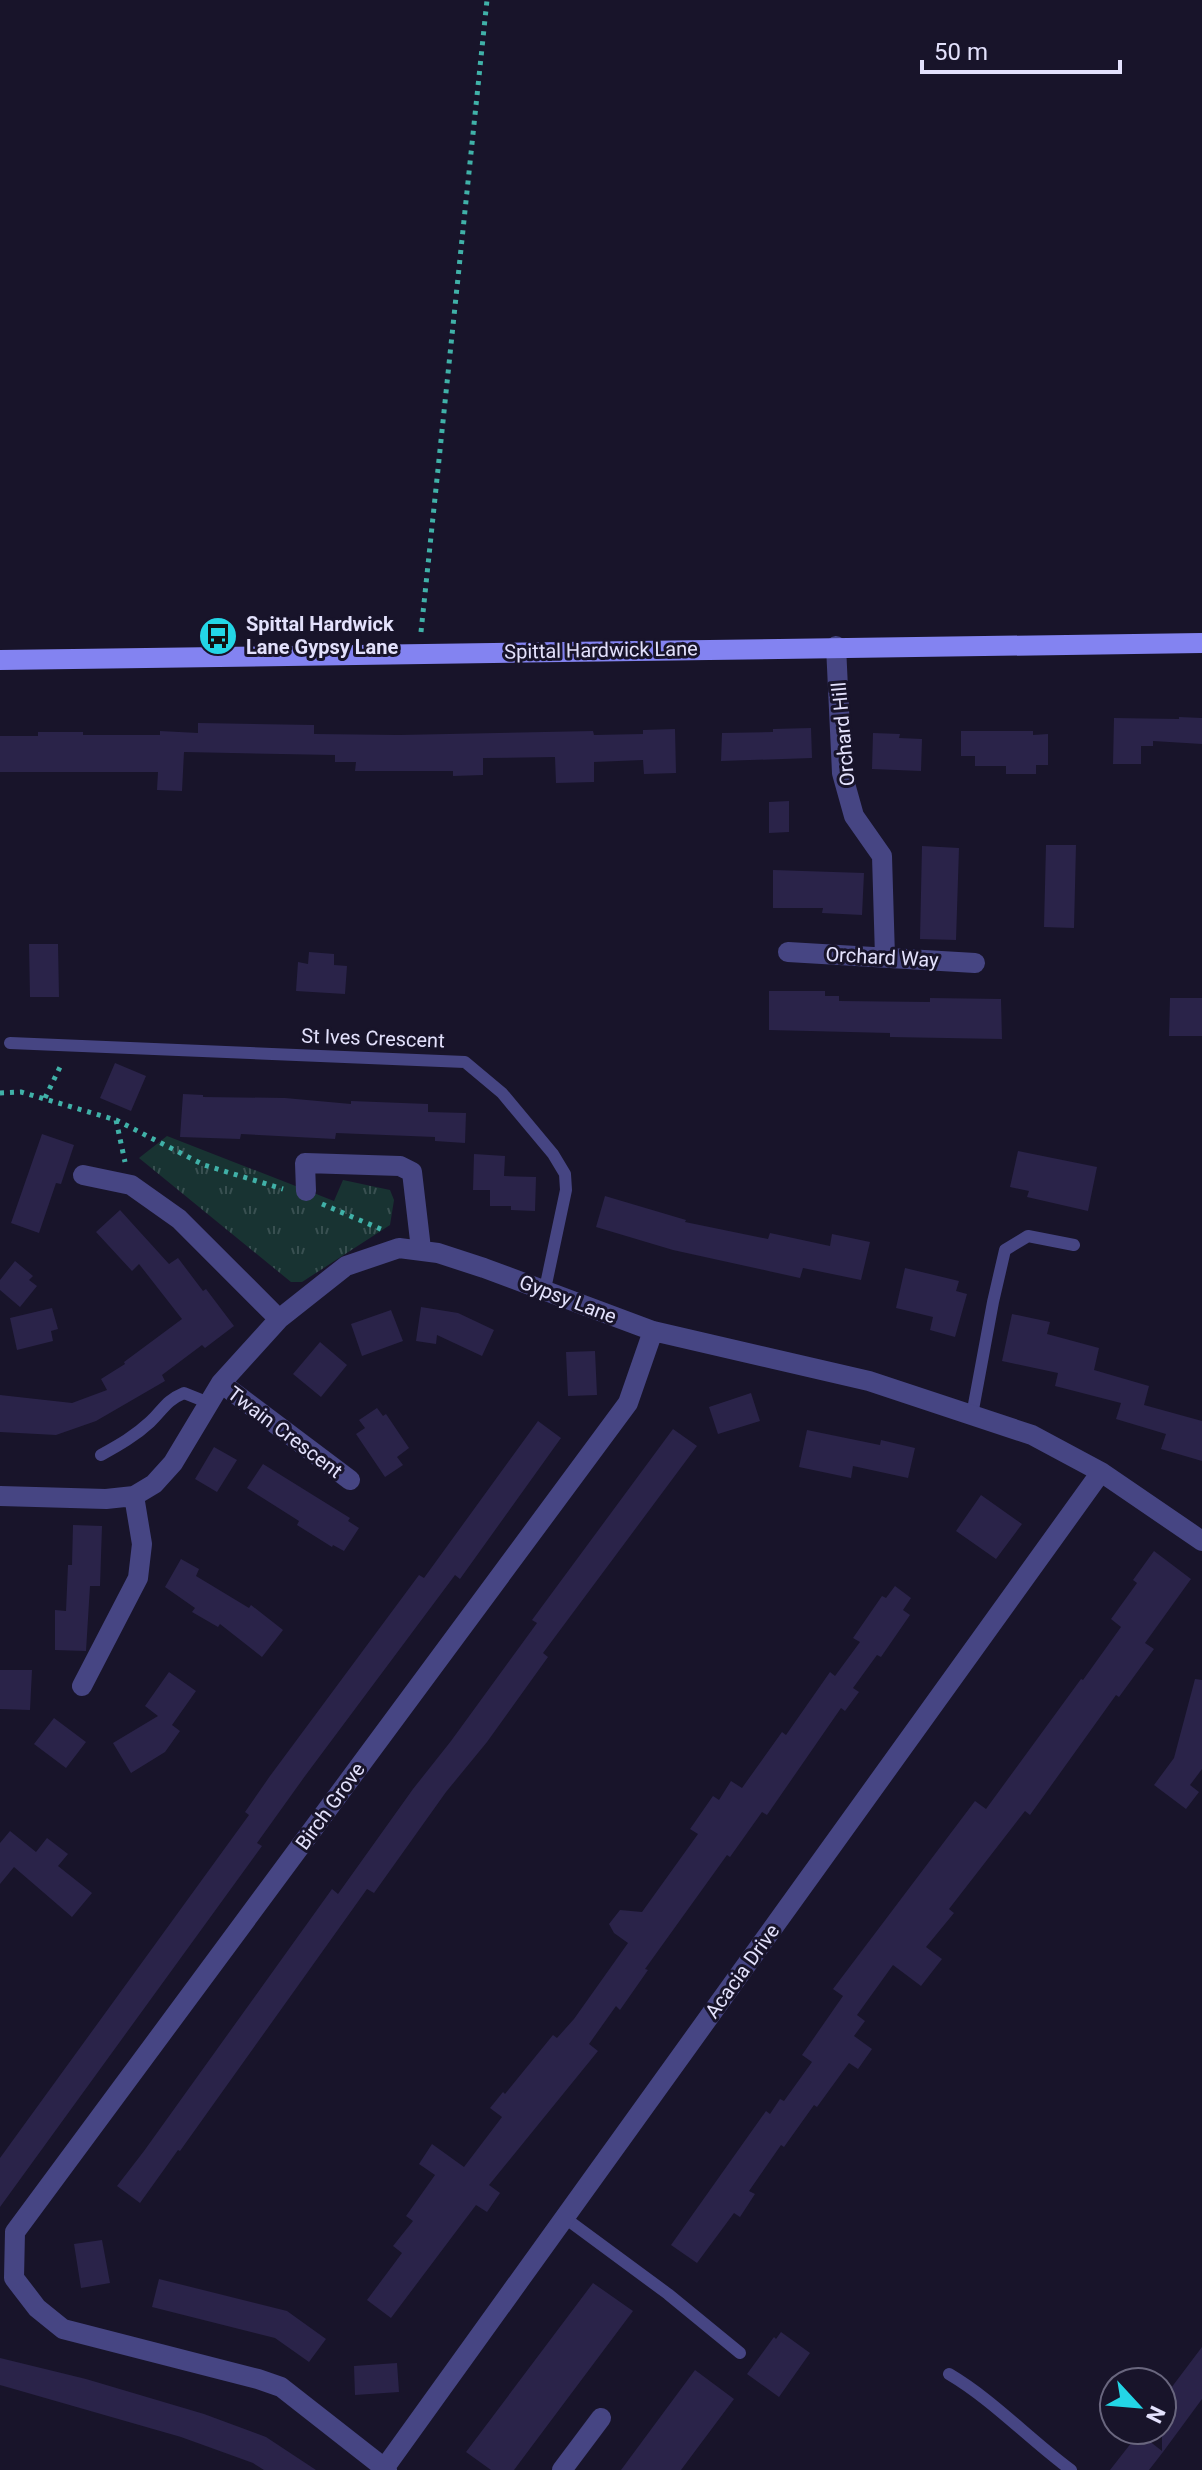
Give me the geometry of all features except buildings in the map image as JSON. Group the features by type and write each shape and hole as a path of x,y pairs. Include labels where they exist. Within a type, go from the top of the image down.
{"street":[{"name":"Spittal Hardwick Lane","path":"0,660 1202,643"},
{"name":"Orchard Hill","path":"836,646 842,773 854,816 882,856 885,957"},
{"name":"Orchard Way","path":"788,952 975,963"},
{"path":"305,1195 305,1163 400,1166 412,1172 421,1249"},
{"path":"83,1175 131,1185 179,1219 279,1319"},
{"name":"Gypsy Lane","path":"134,1496 154,1484 173,1463 221,1383 279,1319 346,1266 399,1248 421,1249 545,1289 653,1331 869,1381 1032,1435 1101,1472 1202,1541"},
{"name":"Birch Grove","path":"385,2469 281,2387 63,2329 7,2280 15,2232 628,1403 653,1331"},
{"name":"Twain Crescent","path":"221,1383 350,1480"},
{"name":"Acacia Drive","path":"385,2469 1101,1472"},
{"path":"0,1496 95,1500 134,1496 142,1544 138,1578 82,1686"},
{"path":"562,2470 601,2418"}],"lane":[{"name":"St Ives Crescent","path":"10,1043 465,1062 502,1093 553,1154 565,1174 566,1190 545,1289"},
{"path":"972,1415 1005,1250 1028,1236 1074,1245"},
{"path":"101,1455 129,1440 152,1420 168,1400 184,1393 209,1403"},
{"path":"565,2218 668,2294 740,2353"},
{"path":"949,2374 978,2392 1025,2435 1071,2470"}],"path":[{"path":"420,639 487,0"},
{"path":"45,1098 72,1045"},
{"path":"0,1093 21,1092 116,1120 204,1165 305,1195 372,1224 393,1236 399,1248"},
{"path":"116,1120 131,1185"}],"green space":[{"path":"167,1136 334,1201 343,1180 390,1190 394,1200 390,1225 302,1282 291,1282 139,1158"}],"place":[{"name":"Spittal Hardwick Lane Gypsy Lane","path":"218,636"}]}
